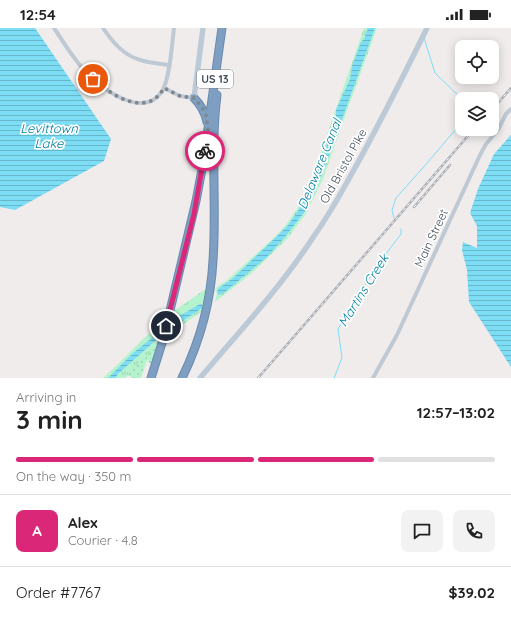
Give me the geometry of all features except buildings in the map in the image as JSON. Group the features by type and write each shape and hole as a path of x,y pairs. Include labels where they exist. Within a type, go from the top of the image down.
{"highway":[{"name":"US 13","path":"151,378 163,340 194,214 201,176 222,28"},
{"name":"US 13","path":"182,378 202,328 211,285 214,236 215,119 227,28"},
{"path":"194,98 202,107 208,129"}],"main road":[{"path":"194,98 203,28"},
{"name":"Old Bristol Pike","path":"200,378 234,339 312,241 375,132 425,33"}],"street":[{"path":"54,28 86,73 96,82 115,95 132,102 142,103 149,102 156,98 164,88 174,28"},
{"path":"103,28 117,46 132,57 144,61 169,65"},
{"path":"164,88 180,96 194,98"},
{"name":"Main Street","path":"373,378 397,335 480,155 510,110"}],"green space":[{"path":"364,28 377,28 323,179 305,215 287,239 252,273 215,302 217,293 215,290 218,286 226,281 277,235 297,209 313,175"},
{"path":"207,288 202,311 170,334 174,311"},
{"path":"163,322 153,364 149,363 147,360 141,378 132,378 127,376 125,378 120,374 158,341 158,333"},
{"path":"163,322 158,333 104,378 143,339"},
{"path":"159,328 152,352 124,378 103,378 149,336"}],"water":[{"name":"Levittown Lake","path":"0,28 35,28 111,139 104,161 15,210 0,207"},
{"path":"368,28 375,28 324,169 306,210 267,257 225,292 218,295 217,292 219,288 233,278 275,238 288,225 298,211 316,175 333,129 336,118 336,110 350,79 352,66"},
{"path":"511,135 511,367 469,302 467,270 462,250 463,242 477,248 477,226 470,213 478,189 494,154"},
{"path":"202,304 202,308 175,326 173,324 176,318"},
{"path":"158,333 156,340 115,378 108,378 133,353"}],"waterway":[{"name":"Martins Creek","path":"424,38 435,73 455,92"},
{"name":"Martins Creek","path":"394,218 392,210 396,198 455,130"},
{"name":"Martins Creek","path":"334,378 342,358 338,329 376,267 401,234 401,229"}],"railway":[{"path":"499,102 511,88"},
{"path":"258,378 468,136"},
{"path":"414,207 450,165"}],"way so far":[{"path":"93,79 115,95 136,103 145,103 153,100 164,88 174,94 186,98 194,98 202,107 206,118 208,129 205,151"}],"route":[{"path":"166,326 194,214 205,151"}],"water label":[{"name":"Delaware Canal","path":"319,164"}]}
